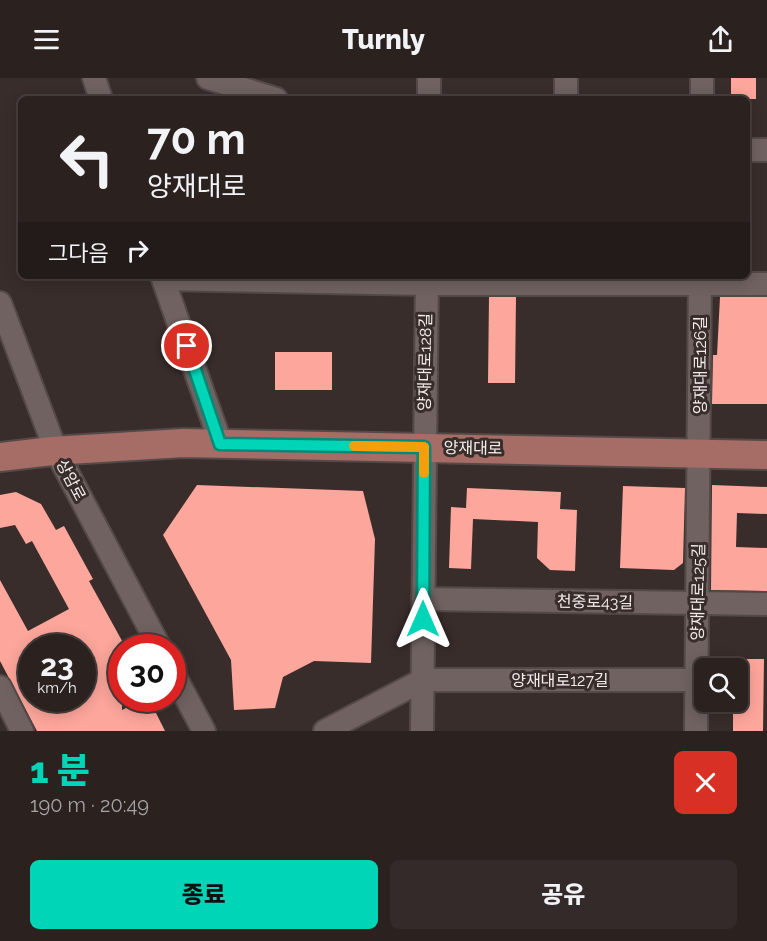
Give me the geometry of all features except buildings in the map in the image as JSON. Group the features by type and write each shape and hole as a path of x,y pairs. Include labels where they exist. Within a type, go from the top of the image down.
{"main road":[{"name":"양재대로","path":"0,457 56,451 183,444 767,455"}],"street":[{"path":"94,78 100,96"},
{"path":"208,78 266,96"},
{"path":"429,78 429,96"},
{"path":"566,78 566,96"},
{"path":"702,78 702,96"},
{"path":"750,150 767,150"},
{"path":"163,279 220,444"},
{"path":"295,279 700,280 767,284"},
{"name":"양재대로128길","path":"424,447 427,280"},
{"name":"양재대로126길","path":"699,453 700,280"},
{"name":"상암로","path":"0,303 56,451 153,634"},
{"path":"422,731 424,447"},
{"name":"양재대로125길","path":"697,658 699,453"},
{"name":"천중로43길","path":"423,599 767,604"},
{"path":"325,731 423,680"},
{"name":"양재대로127길","path":"423,680 694,680"},
{"path":"0,687 22,731"},
{"path":"186,697 204,731"},
{"name":"양재대로125길","path":"696,712 696,731"}],"slow traffic":[{"path":"354,446 424,447 424,473"}],"route":[{"path":"187,346 220,444 424,447 423,619"}]}
